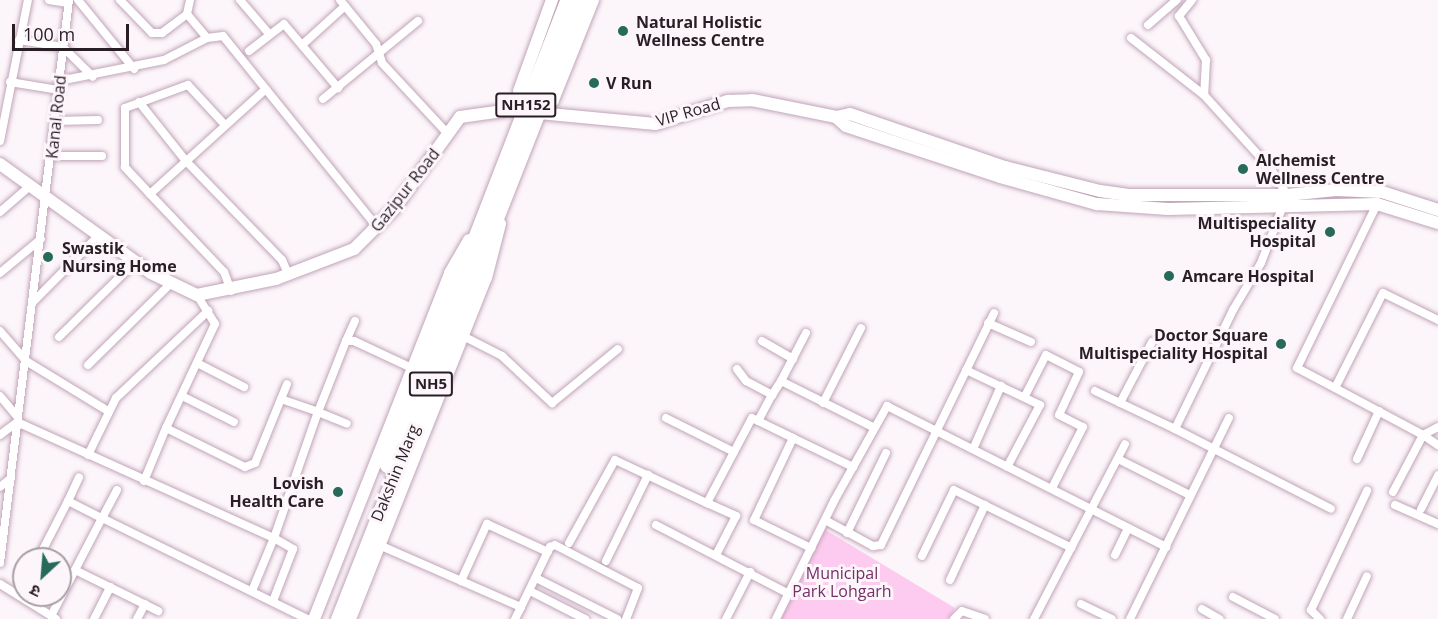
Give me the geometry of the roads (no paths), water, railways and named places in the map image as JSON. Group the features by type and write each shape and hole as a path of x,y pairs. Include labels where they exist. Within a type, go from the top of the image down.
{"highway":[{"name":"NH152","path":"507,194 530,108 567,0"},
{"name":"NH152","path":"486,210 530,108 582,0"},
{"name":"Dakshin Marg","path":"338,619 351,572 507,194"},
{"name":"NH5","path":"328,619 351,572 486,210"}],"street":[{"path":"0,141 28,0"},
{"path":"49,0 68,1"},
{"path":"78,0 134,69"},
{"path":"120,0 152,33 162,33 188,14 190,0"},
{"path":"240,0 269,34"},
{"path":"552,0 519,91 530,108 553,100 593,0"},
{"path":"1148,25 1177,0"},
{"path":"1192,0 1179,16 1206,60 1204,95"},
{"name":"Kanal Road","path":"0,563 47,199 68,1"},
{"path":"302,45 343,3 376,44 382,63 448,134"},
{"path":"188,14 207,38"},
{"path":"323,99 418,21"},
{"path":"249,51 284,24 338,88"},
{"path":"10,82 59,86 164,60 207,38 223,36 377,227"},
{"path":"1131,38 1204,95 1271,169 1286,201 1261,263 1233,310 1175,429"},
{"path":"19,40 63,47 93,77"},
{"path":"225,125 188,86 139,102 125,108 125,167 224,273 231,291"},
{"path":"150,194 266,89"},
{"name":"VIP Road","path":"530,108 655,124 728,101 752,100 836,117"},
{"path":"139,102 186,161 282,260 289,276"},
{"name":"Gazipur Road","path":"1,167 169,285 197,295 231,291 289,276 354,249 377,227 460,117 530,108"},
{"path":"836,117 850,114 1061,183 1127,195 1377,204 1438,223"},
{"path":"836,117 846,126 1057,195 1136,209 1286,201 1336,190 1382,192 1438,210"},
{"path":"55,121 98,120"},
{"path":"52,156 102,156"},
{"path":"0,212 30,186"},
{"name":"NH152","path":"350,619 486,278 507,194"},
{"path":"1165,195 1168,209"},
{"path":"1377,204 1297,368 1438,445"},
{"name":"Dakshin Marg","path":"314,619 450,273 486,210"},
{"path":"33,302 99,236"},
{"path":"0,273 41,239"},
{"path":"59,337 135,262"},
{"path":"88,365 169,285"},
{"path":"1335,388 1383,293 1438,320"},
{"path":"144,481 215,324 197,295"},
{"path":"88,455 108,411 122,390 208,311"},
{"path":"825,520 847,533 881,545 994,313"},
{"path":"252,591 274,538 318,412 355,321"},
{"path":"988,323 1031,342"},
{"path":"824,403 861,328"},
{"path":"0,331 26,361 108,411"},
{"path":"758,421 806,333"},
{"path":"463,336 502,356 552,403 618,349"},
{"path":"346,341 354,341 412,368"},
{"path":"762,341 793,359"},
{"path":"1120,403 1152,342"},
{"path":"1025,396 1046,355 1079,372 1059,415 1083,427 1052,488"},
{"path":"197,363 244,387"},
{"path":"737,369 746,381 772,395"},
{"path":"966,370 1040,405 1007,467"},
{"path":"781,381 873,427"},
{"path":"166,428 250,468 287,384"},
{"path":"974,447 1001,387"},
{"path":"1095,391 1331,509"},
{"path":"0,396 17,419 144,481 274,538 292,549 273,601"},
{"path":"182,396 234,422"},
{"path":"281,399 346,424"},
{"path":"776,619 873,427 887,406 974,447 1007,467 1166,547"},
{"path":"1357,459 1379,411"},
{"path":"666,418 734,452"},
{"path":"706,503 752,418 853,467"},
{"path":"1131,619 1229,418"},
{"path":"0,435 17,419"},
{"path":"1393,492 1423,435 1438,427"},
{"path":"793,438 754,520 811,548"},
{"path":"1034,619 1125,444"},
{"path":"847,533 886,453"},
{"path":"1118,459 1190,495"},
{"path":"569,543 611,462 648,475 736,516 716,555"},
{"path":"606,561 648,475"},
{"path":"1421,509 1438,475"},
{"path":"44,547 79,477"},
{"path":"0,487 11,478"},
{"path":"39,607 54,616 117,490"},
{"path":"921,556 954,490 1072,548"},
{"path":"1320,619 1311,610 1367,491"},
{"path":"68,501 307,619"},
{"path":"950,580 985,505"},
{"path":"1395,505 1438,524"},
{"path":"461,581 487,524 548,552"},
{"path":"656,525 789,594"},
{"path":"1115,555 1128,528"},
{"path":"379,545 521,607"},
{"path":"515,619 552,545 638,588 626,619"},
{"path":"75,570 158,611"},
{"path":"726,619 750,572"},
{"path":"1347,619 1367,576"},
{"path":"536,578 617,619"},
{"path":"94,619 110,587"},
{"path":"530,591 585,619"},
{"path":"1233,597 1275,619"},
{"path":"137,619 145,604"},
{"path":"1081,604 1112,619"},
{"path":"1202,609 1219,619"},
{"path":"954,619 963,611 985,619"}],"place":[{"name":"Natural Holistic Wellness Centre","path":"623,31"},
{"name":"V Run","path":"594,83"},
{"name":"Alchemist Wellness Centre","path":"1243,169"},
{"name":"Multispeciality Hospital","path":"1330,232"},
{"name":"Swastik Nursing Home","path":"48,257"},
{"name":"Amcare Hospital","path":"1169,276"},
{"name":"Doctor Square Multispeciality Hospital","path":"1281,344"},
{"name":"Lovish Health Care","path":"338,492"}],"park label":[{"name":"Municipal Park Lohgarh","path":"842,582"}]}
